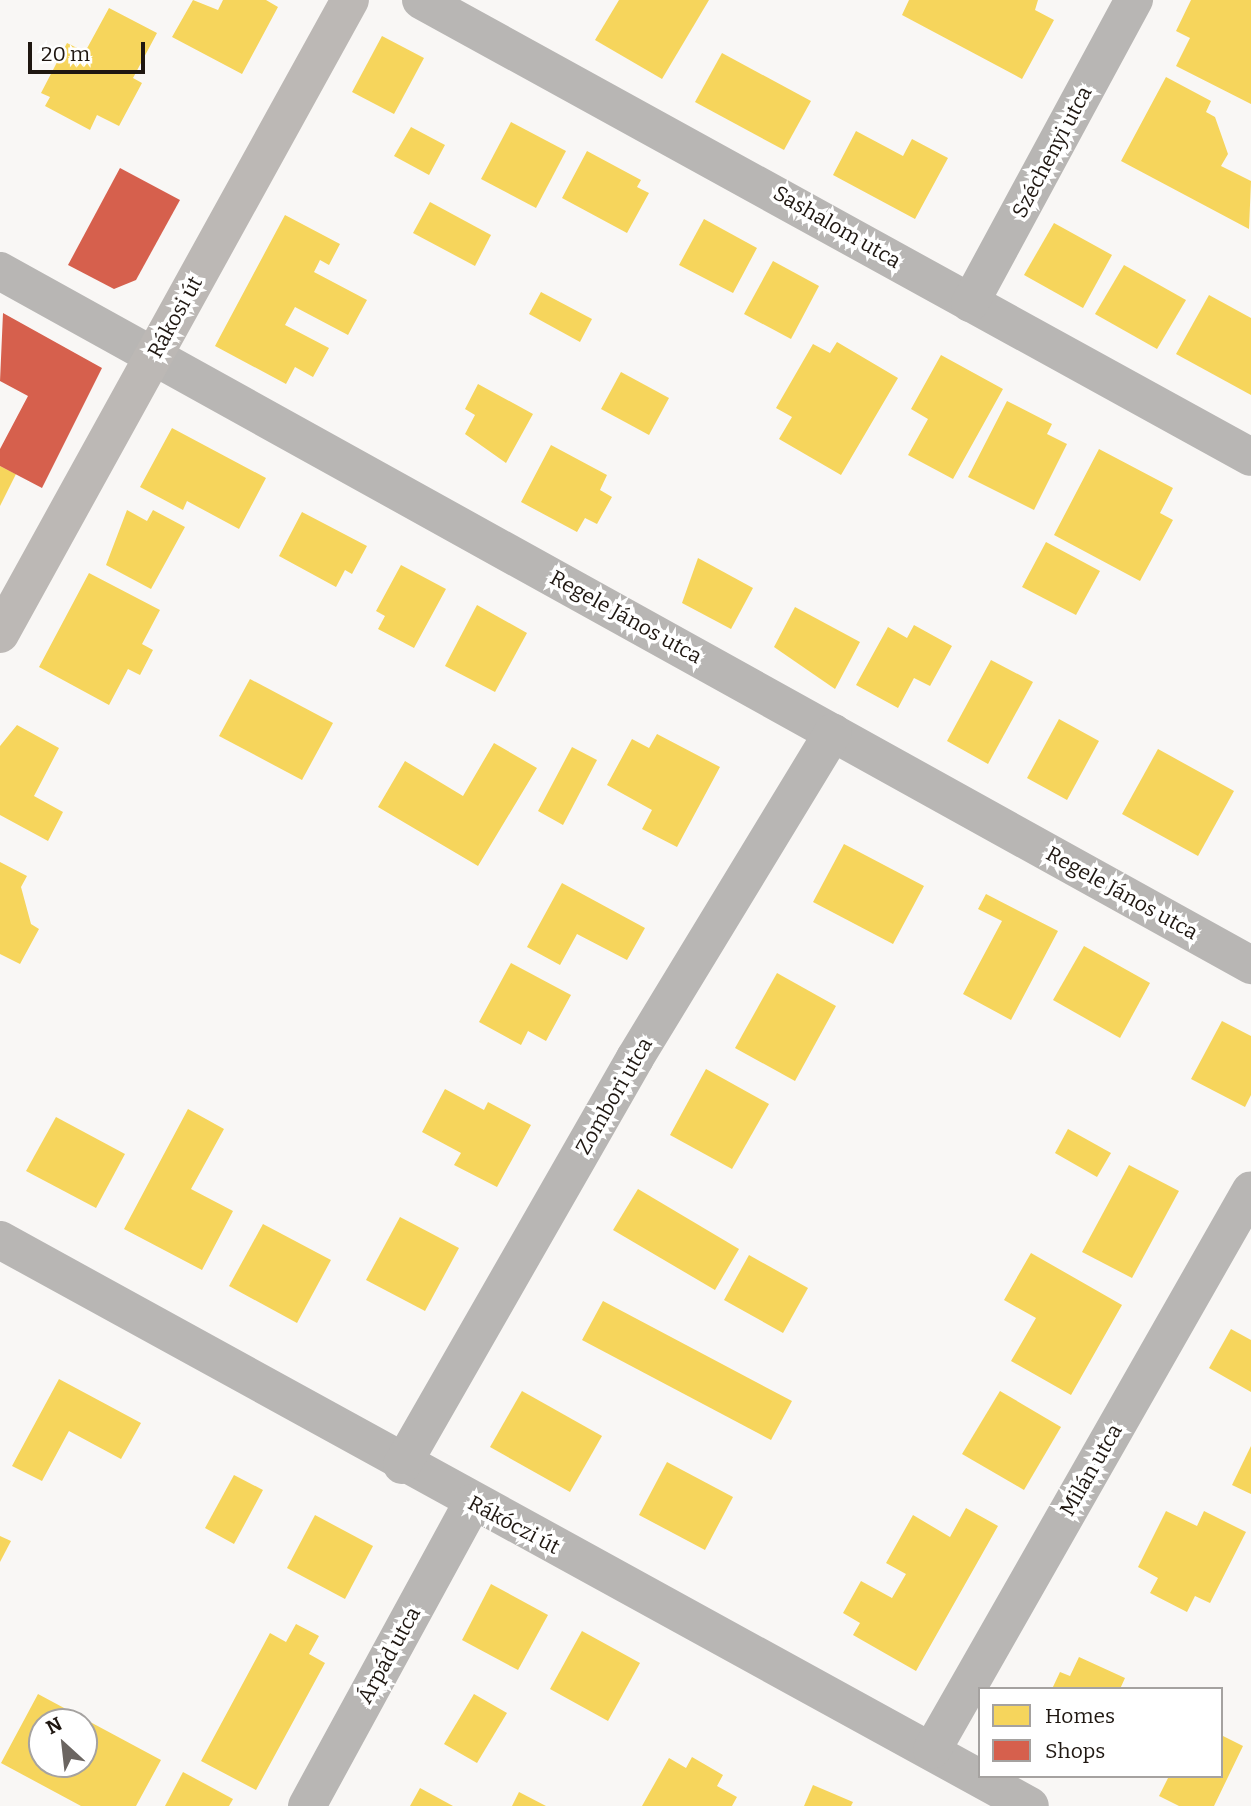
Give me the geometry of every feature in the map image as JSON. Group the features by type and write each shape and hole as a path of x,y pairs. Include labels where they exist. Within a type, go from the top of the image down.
{"main road":[{"name":"Rákosi út","path":"0,634 350,0"}],"street":[{"name":"Sashalom utca","path":"421,0 678,136 970,303 1251,457"},
{"name":"Széchenyi utca","path":"970,303 1133,0"},
{"name":"Regele János utca","path":"0,271 1251,965"},
{"name":"Zombori utca","path":"402,1465 635,1058 833,732"},
{"name":"Milán utca","path":"932,1751 1251,1190"},
{"name":"Rákóczi út","path":"0,1240 402,1465 978,1777"},
{"name":"Árpád utca","path":"307,1806 472,1503"},
{"name":"Rákóczi út","path":"980,1778 1030,1806"}],"building: Homes":[{"path":"193,0 218,10 223,0 266,0 278,7 242,74 172,37"},
{"path":"619,0 709,0 662,79 595,40"},
{"path":"909,0 1038,0 1035,10 1054,20 1022,79 902,15"},
{"path":"1191,0 1251,0 1251,104 1176,66 1190,38 1176,31"},
{"path":"109,8 157,33 133,78 142,83 119,126 97,115 90,130 45,106 50,97 41,93 67,43 85,52"},
{"path":"382,36 424,58 394,114 352,92"},
{"path":"722,53 811,101 784,150 695,102"},
{"path":"1166,77 1211,101 1206,112 1215,117 1228,154 1221,166 1251,181 1249,229 1121,161"},
{"path":"511,122 566,151 536,208 481,179"},
{"path":"411,127 445,145 429,175 394,156"},
{"path":"856,131 903,156 912,139 948,158 915,219 833,175"},
{"path":"587,151 641,180 637,187 649,193 627,233 562,198"},
{"path":"430,202 491,235 475,266 413,233"},
{"path":"285,215 340,244 329,265 320,260 314,272 367,300 348,335 295,307 285,325 329,348 313,377 295,367 286,384 215,346"},
{"path":"704,219 757,248 733,293 679,265"},
{"path":"1054,223 1112,255 1083,308 1024,275"},
{"path":"773,261 819,286 791,339 744,314"},
{"path":"1124,265 1186,300 1157,349 1095,314"},
{"path":"541,292 592,319 580,342 529,314"},
{"path":"1209,295 1251,318 1251,395 1176,354"},
{"path":"837,342 898,378 841,475 779,439 792,417 776,408 813,344 830,353"},
{"path":"941,355 1003,389 953,479 908,455 928,419 911,409"},
{"path":"621,372 669,398 649,435 601,409"},
{"path":"478,384 533,414 506,463 465,434 475,415 465,409"},
{"path":"1007,401 1052,424 1047,434 1067,444 1034,510 968,477"},
{"path":"172,428 266,478 239,529 187,501 183,510 140,487"},
{"path":"551,445 607,475 600,490 612,497 597,524 585,518 577,532 521,502"},
{"path":"1099,449 1173,488 1160,513 1173,520 1140,581 1054,535"},
{"path":"0,466 16,474 0,506"},
{"path":"127,510 147,521 153,510 185,527 151,589 106,565"},
{"path":"302,512 367,546 352,574 345,570 336,587 279,556"},
{"path":"1046,542 1100,571 1076,615 1022,587"},
{"path":"698,558 753,588 731,629 682,603"},
{"path":"401,565 446,589 414,648 378,629 385,616 376,611"},
{"path":"89,573 160,610 142,644 153,650 140,675 128,669 109,705 39,667"},
{"path":"477,605 527,633 495,692 445,666"},
{"path":"795,607 860,642 835,689 774,647"},
{"path":"914,625 952,646 930,686 914,678 898,708 856,685 888,627 907,638"},
{"path":"991,660 1033,682 988,764 947,741"},
{"path":"250,679 333,723 302,780 219,736"},
{"path":"1059,719 1099,741 1067,800 1027,778"},
{"path":"17,725 59,748 34,796 63,812 48,841 0,815 0,746"},
{"path":"657,734 720,767 677,847 642,829 652,810 607,785 632,739 649,748"},
{"path":"494,743 537,768 478,866 378,807 405,761 463,796"},
{"path":"572,747 597,760 563,825 538,811"},
{"path":"1158,749 1234,791 1198,856 1122,814"},
{"path":"844,844 924,886 893,944 813,902"},
{"path":"0,862 27,876 21,887 31,924 39,929 20,964 0,954"},
{"path":"562,883 645,928 627,960 577,934 560,965 527,947"},
{"path":"986,894 1058,931 1011,1020 963,994 1002,921 978,909"},
{"path":"1084,946 1150,983 1120,1038 1053,1000"},
{"path":"511,963 571,995 546,1041 528,1031 521,1045 479,1022"},
{"path":"777,973 836,1006 795,1081 735,1048"},
{"path":"1222,1021 1251,1036 1251,1095 1245,1107 1191,1079"},
{"path":"706,1069 769,1104 732,1169 670,1135"},
{"path":"445,1089 484,1110 488,1102 531,1125 497,1187 454,1165 461,1153 422,1132"},
{"path":"188,1109 224,1129 191,1189 233,1211 202,1270 124,1229"},
{"path":"56,1117 125,1154 96,1208 26,1171"},
{"path":"1068,1129 1111,1153 1097,1177 1055,1153"},
{"path":"1129,1165 1179,1191 1132,1278 1082,1252"},
{"path":"638,1189 739,1249 715,1290 613,1230"},
{"path":"400,1217 459,1248 425,1311 366,1280"},
{"path":"263,1224 331,1260 297,1323 229,1286"},
{"path":"1031,1253 1122,1305 1071,1395 1011,1361 1036,1318 1004,1300"},
{"path":"749,1255 808,1288 783,1333 724,1300"},
{"path":"603,1301 792,1401 771,1440 582,1340"},
{"path":"1231,1329 1251,1340 1251,1392 1209,1368"},
{"path":"59,1379 141,1423 121,1459 69,1431 42,1481 12,1466"},
{"path":"522,1391 602,1436 570,1492 490,1447"},
{"path":"1000,1391 1061,1427 1024,1490 962,1454"},
{"path":"1251,1446 1251,1494 1232,1485"},
{"path":"667,1462 733,1497 705,1550 639,1515"},
{"path":"234,1475 263,1490 234,1544 205,1528"},
{"path":"966,1508 998,1526 916,1671 853,1635 860,1623 843,1613 861,1581 892,1598 906,1574 886,1563 913,1515 950,1537"},
{"path":"1166,1511 1197,1526 1204,1511 1246,1532 1210,1603 1195,1596 1187,1612 1150,1593 1158,1578 1138,1567"},
{"path":"315,1515 373,1546 345,1599 287,1568"},
{"path":"0,1536 11,1541 0,1562"},
{"path":"491,1584 548,1615 518,1670 462,1640"},
{"path":"296,1624 319,1636 309,1654 325,1663 256,1790 201,1761 270,1633 286,1642"},
{"path":"582,1631 640,1663 608,1721 550,1689"},
{"path":"1079,1657 1125,1678 1121,1687 1053,1687 1060,1672 1070,1676"},
{"path":"38,1694 64,1708 30,1708"},
{"path":"474,1694 507,1713 477,1763 444,1744"},
{"path":"28,1713 28,1778 1,1763"},
{"path":"98,1726 161,1760 136,1806 81,1806 29,1778 98,1778"},
{"path":"1223,1736 1243,1746 1214,1806 1179,1806 1159,1796 1168,1778 1223,1778"},
{"path":"692,1757 723,1775 717,1786 737,1797 732,1806 642,1806 669,1758 686,1768"},
{"path":"183,1772 233,1799 229,1806 165,1806"},
{"path":"813,1785 853,1802 851,1806 804,1806"},
{"path":"420,1788 453,1806 410,1806"},
{"path":"519,1792 546,1806 512,1806"}],"building: Shops":[{"path":"120,168 180,200 136,280 114,289 68,265"},
{"path":"3,313 102,368 42,488 0,466 0,449 28,396 0,381"}]}
